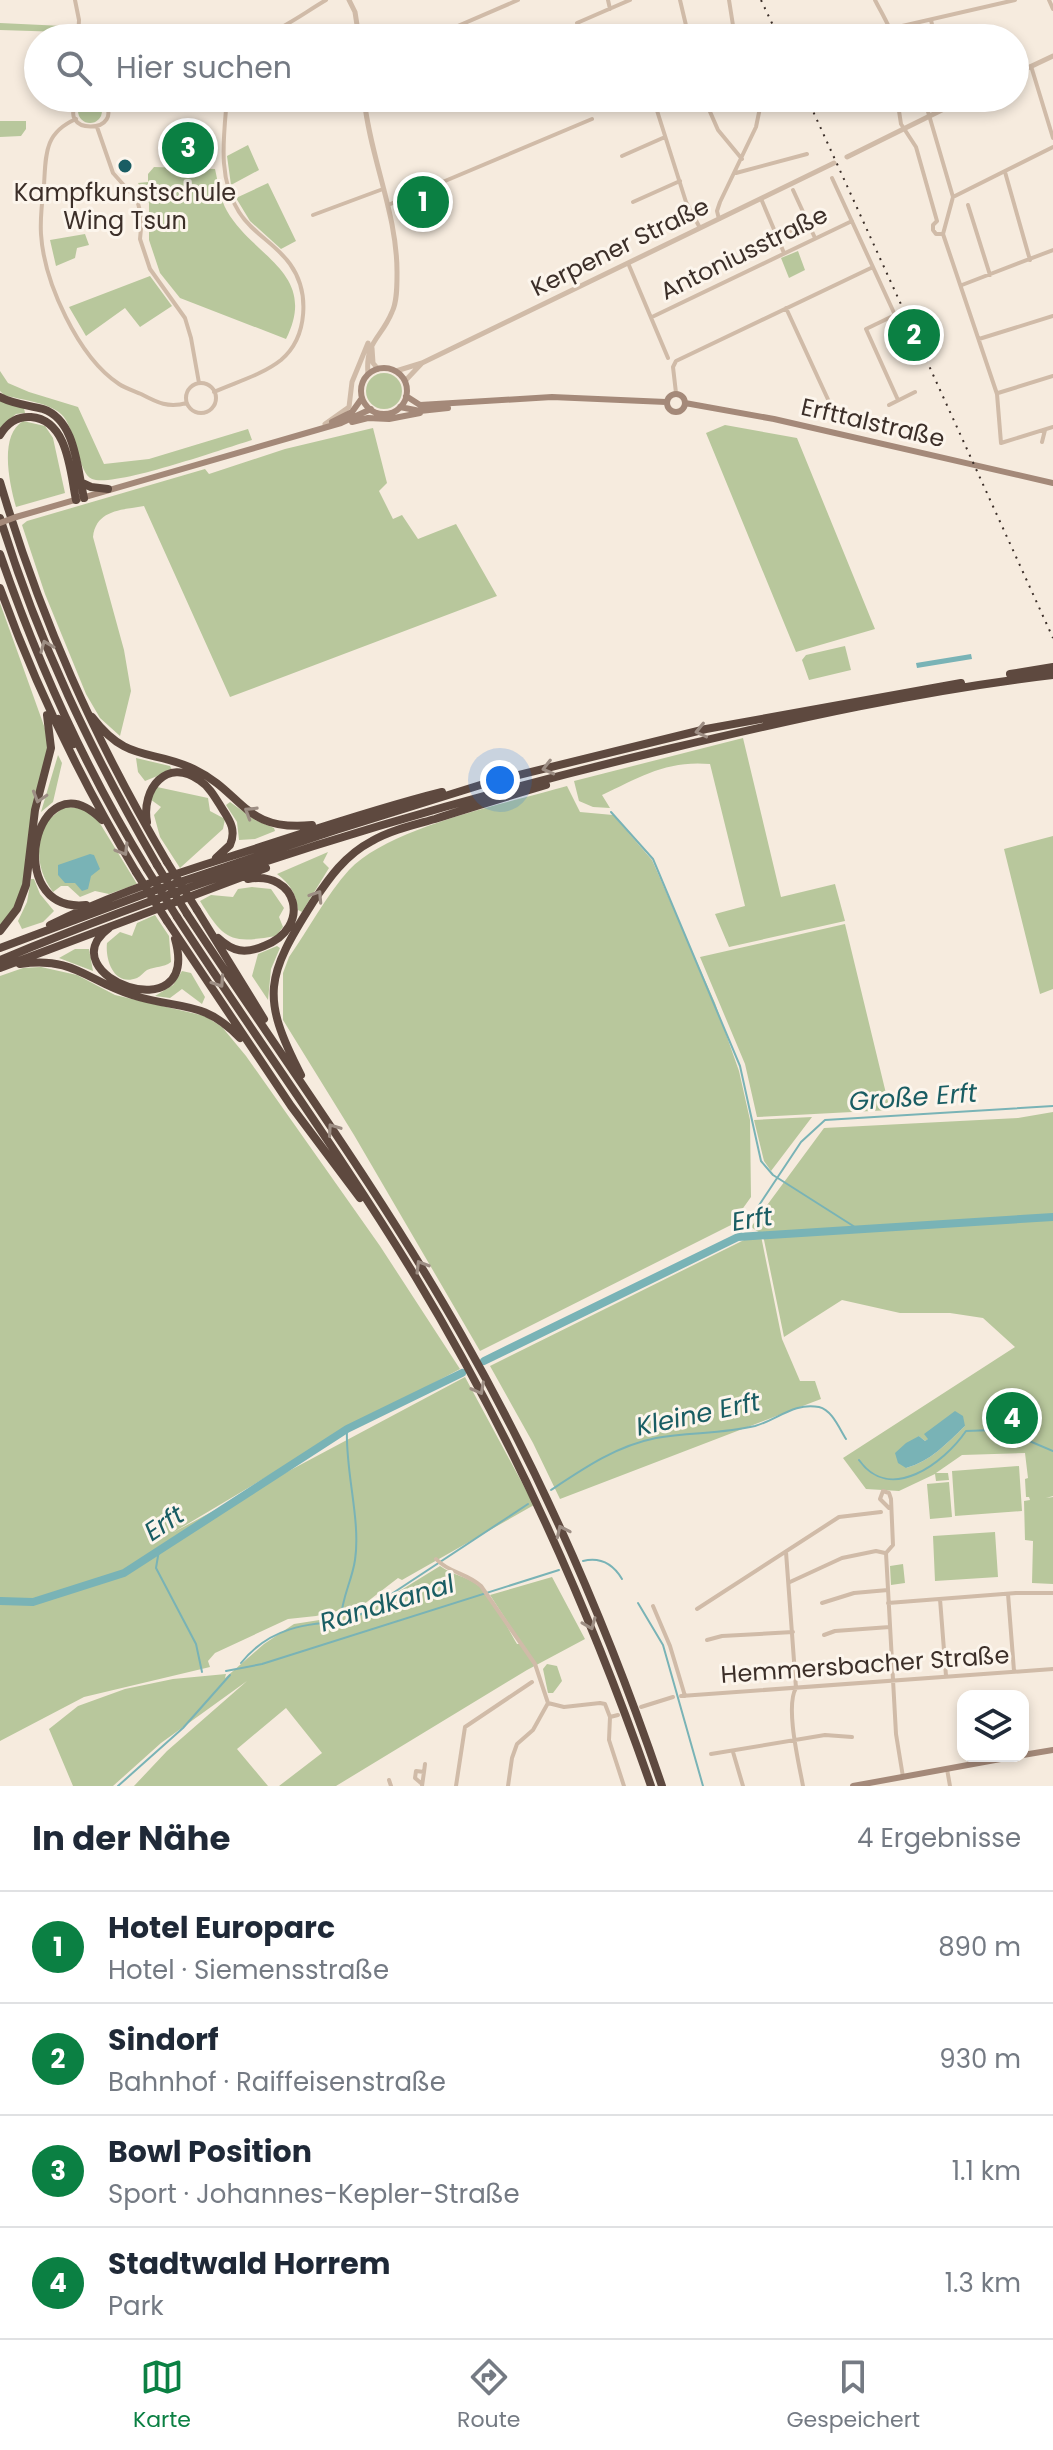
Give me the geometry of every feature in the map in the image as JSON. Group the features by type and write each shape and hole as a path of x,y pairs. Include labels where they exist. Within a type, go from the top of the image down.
{"highway":[{"path":"0,397 43,409 58,418 68,432 80,482 80,499"},
{"path":"0,435 5,427 21,418 37,418 52,426 61,438 80,499"},
{"path":"0,482 32,583 82,703 122,786 306,1083"},
{"path":"80,482 108,489"},
{"path":"0,520 65,694 107,777 187,914 314,1101 430,1281 487,1380 591,1598 631,1697 662,1786"},
{"path":"0,554 42,665 85,758"},
{"path":"0,588 67,748 136,872 256,1055 322,1149 390,1236"},
{"path":"13,943 98,902 325,824 417,798 720,726 1053,667"},
{"path":"3,965 207,882 460,802 605,764 840,712 1006,679 1053,675"},
{"path":"39,687 85,758 177,917 390,1236 472,1376 542,1514 605,1660 651,1786"},
{"path":"0,931 17,909 24,891 35,810 49,764 51,732 39,687"},
{"path":"82,703 100,727 118,743 138,754 181,764 201,773 256,817 283,825 325,824"},
{"path":"314,1101 283,1040 273,1000 280,957 330,877 347,858 386,834 563,780 605,764"},
{"path":"148,830 146,799 154,784 174,774 197,778 210,790 230,819 233,831 228,849 205,864"},
{"path":"0,948 162,888 490,782"},
{"path":"98,902 69,905 48,895 36,870 37,836 45,816 53,809 69,804 89,808 109,827"},
{"path":"3,965 235,881 310,848"},
{"path":"210,930 235,950 252,951 276,942 285,935 292,922 293,902 275,881 259,877 235,881"},
{"path":"116,923 97,941 94,950 97,965 126,987 144,991 163,985 174,973 178,958 169,924"},
{"path":"3,965 41,961 64,964 134,996 204,1011 230,1027 256,1055"}],"main road":[{"path":"400,407 406,396 405,381 396,371 378,369 368,374 362,385 362,398 371,409 386,414 400,407 430,410"},
{"path":"676,393 682,396 685,403 681,410 674,412 666,402 676,393"},
{"path":"406,396 420,405 552,397 666,402"},
{"path":"0,520 322,426 348,415 362,398"},
{"path":"322,426 368,418 389,419 500,400"},
{"name":"Erfttalstraße","path":"685,403 789,422 1053,483"},
{"path":"341,423 371,409"},
{"path":"1029,1754 1053,1750"},
{"path":"853,1786 986,1762"}],"street":[{"path":"75,0 79,24"},
{"path":"284,24 326,0"},
{"path":"349,0 357,24"},
{"path":"462,24 518,0"},
{"path":"608,0 610,9"},
{"path":"577,23 630,0"},
{"path":"680,0 686,24"},
{"path":"729,0 733,24"},
{"path":"875,0 887,24"},
{"path":"911,24 1015,0"},
{"path":"1049,0 1053,9"},
{"path":"931,20 932,24"},
{"path":"1053,56 1031,66 1053,138"},
{"path":"74,112 83,126 97,127"},
{"path":"97,127 107,112"},
{"path":"214,392 268,369 283,358 299,332 304,313 300,284 292,267 238,212 229,191 223,162 226,112"},
{"path":"366,112 372,148 396,242 397,280 392,312 369,347 368,374"},
{"path":"657,112 680,181 700,228"},
{"path":"710,112 718,130 742,159"},
{"path":"719,219 717,211 720,202 756,127 759,112"},
{"path":"899,112 900,121 916,147 937,221"},
{"path":"928,112 953,197 946,229 941,234"},
{"path":"847,157 937,112"},
{"path":"76,119 54,133 46,157 41,237 51,281 74,331 94,359 118,384 162,405 187,403 197,412 207,412 214,405 214,392 208,385 199,383 189,390 187,403"},
{"path":"388,205 592,119"},
{"path":"97,127 113,173 137,200 142,218 140,239 150,269 185,318 199,383"},
{"path":"622,156 665,137"},
{"path":"953,197 1053,147"},
{"path":"736,173 807,154"},
{"name":"Kerpener Straße","path":"396,371 422,363 834,163"},
{"path":"1005,172 1030,260"},
{"path":"832,178 895,315 866,329 898,400"},
{"path":"633,202 680,181"},
{"path":"313,215 383,189"},
{"path":"793,190 815,238"},
{"path":"762,201 784,253"},
{"path":"968,205 990,275"},
{"name":"Antoniusstraße","path":"652,317 852,221"},
{"path":"937,221 945,223"},
{"path":"937,221 933,225 934,232 941,234"},
{"path":"777,237 808,223"},
{"path":"941,234 962,285 997,394 1001,443 1053,427"},
{"path":"962,285 1053,250"},
{"path":"628,263 668,358"},
{"path":"676,393 673,367 676,361 873,267"},
{"path":"786,308 831,406"},
{"path":"979,339 1053,316"},
{"path":"378,369 373,363 372,348 380,331"},
{"path":"322,426 349,407 352,382 362,354 372,337 380,331"},
{"name":"Kerpener Straße","path":"405,381 422,363"},
{"path":"997,394 1053,376"},
{"path":"889,405 915,392"},
{"path":"1042,442 1045,430"},
{"path":"889,1508 893,1545 886,1553 888,1603 896,1734 903,1777"},
{"path":"697,1609 839,1517 881,1512"},
{"path":"790,1582 842,1558 876,1551 886,1553"},
{"path":"786,1552 796,1688 792,1695 795,1740 803,1786"},
{"path":"437,1560 443,1566 470,1577 484,1591 535,1664 548,1703 533,1730 517,1744 508,1786"},
{"path":"822,1603 854,1593 888,1590"},
{"path":"888,1603 1008,1594 1053,1595"},
{"path":"1008,1594 1014,1671"},
{"path":"940,1599 946,1676"},
{"name":"Hemmersbacher Straße","path":"653,1606 670,1646 683,1696 1053,1669"},
{"path":"824,1635 835,1631 890,1627"},
{"path":"707,1640 722,1636 793,1632"},
{"path":"456,1786 465,1727 532,1682"},
{"path":"641,1707 673,1697"},
{"path":"548,1703 564,1707 600,1703 609,1709 609,1740 624,1786"},
{"path":"610,1717 618,1715"},
{"path":"711,1754 825,1735 852,1737"},
{"path":"733,1752 743,1786"},
{"path":"422,1785 425,1764"},
{"path":"947,1769 950,1786"},
{"path":"389,1780 391,1786"}],"green space":[{"path":"0,23 24,24 24,31 0,30"},
{"path":"78,112 102,112 99,120 90,123"},
{"path":"0,121 26,121 26,129 21,136 0,137"},
{"path":"248,145 259,170 231,185 227,156"},
{"path":"154,167 215,169 227,211 289,282 294,298 294,316 286,339 180,298 160,273 149,240 149,203 138,183 148,182 148,174"},
{"path":"268,183 296,241 281,249 250,221 236,198"},
{"path":"85,234 89,245 77,248 75,258 56,266 50,240"},
{"path":"798,251 805,270 789,278 781,258"},
{"path":"150,276 172,306 140,327 125,308 86,336 69,307"},
{"path":"0,371 8,383 78,407 104,464 149,459 248,429 252,440 145,473 92,479 83,469 70,429 61,414 42,404 4,395 0,391"},
{"path":"384,373 397,378 402,391 397,404 384,409 371,404 366,391 371,378"},
{"path":"0,400 24,408 25,413 16,414 0,428"},
{"path":"23,421 45,426 53,438 65,493 16,507 8,459 11,436"},
{"path":"725,425 797,438 875,629 796,652 706,433"},
{"path":"373,428 387,483 379,491 393,519 402,515 418,539 456,524 497,596 230,697 144,506 111,513 99,521 93,537 124,650 131,691 120,736 100,718 86,694 45,594 22,525 205,469 209,474 285,449"},
{"path":"0,603 48,737 47,758 23,885 15,908 0,928"},
{"path":"845,646 851,670 809,680 802,660 806,655"},
{"path":"743,738 781,897 835,884 845,921 729,947 715,914 745,906 710,764 667,767 642,776 602,795 610,808 593,807 579,801 574,781"},
{"path":"58,755 62,763 53,802 41,812"},
{"path":"136,758 170,766 172,770 145,781 138,772"},
{"path":"567,786 580,812 613,815 652,860 715,1003 739,1071 750,1120 751,1197 731,1225 480,1351 283,1020 283,973 289,957 333,890 349,870 367,855 392,841 451,818"},
{"path":"157,787 208,798 210,811 225,819 223,829 180,868 160,837 154,815 161,807 150,799"},
{"path":"230,802 275,831 255,839 239,840 237,822 226,805"},
{"path":"64,807 93,812 137,884 109,894 95,891 80,897 68,886 61,886 53,892 41,868 40,835 42,825"},
{"path":"1053,836 1053,989 1040,994 1004,849"},
{"path":"328,852 323,862 329,868 302,912 298,910 292,889 277,874"},
{"path":"31,879 34,879 40,894 54,911 43,922 22,929 18,921 27,902"},
{"path":"238,889 271,889 284,908 279,917 283,927 276,936 238,939 230,936 216,924 200,901 211,895 233,897"},
{"path":"155,915 169,936 171,962 147,970 137,978 122,979 110,964 107,943 120,932 132,936 137,923"},
{"path":"845,924 890,1110 757,1117 745,1064 700,957"},
{"path":"277,946 280,948 271,969 268,1000 252,976 258,954"},
{"path":"75,949 89,949 93,971 59,958"},
{"path":"41,967 77,975 115,995 205,1016 222,1027 246,1056 380,1246 460,1369 347,1429 174,1532 465,1377 534,1505 402,1580 398,1578 363,1605 288,1619 215,1653 208,1661 210,1667 84,1697 0,1741 0,976 23,968"},
{"path":"182,971 191,973 205,997 202,1004 182,989 170,998 155,996 173,985"},
{"path":"1053,1112 1053,1496 1046,1498 1053,1497 1053,1584 1032,1583 1033,1541 1025,1540 1024,1501 1030,1500 1026,1497 1025,1479 1028,1478 1025,1453 962,1455 936,1473 948,1473 949,1480 936,1481 935,1474 899,1491 866,1489 843,1458 1015,1347 983,1318 950,1313 900,1313 842,1300 784,1337 763,1235 751,1227 824,1128 1018,1118","holes":["965,1426 931,1456 906,1468 919,1436 925,1441 929,1439 925,1434"]},
{"path":"812,1117 771,1171 764,1161 754,1120"},
{"path":"761,1236 782,1339 800,1381 815,1381 821,1399 560,1499 490,1366 748,1238"},
{"path":"1019,1466 1022,1511 955,1516 952,1471"},
{"path":"949,1482 952,1517 930,1519 927,1484"},
{"path":"995,1532 998,1577 935,1581 933,1536"},
{"path":"903,1564 905,1583 891,1585 890,1566"},
{"path":"440,1566 485,1592 517,1644 522,1644 490,1595 552,1577 585,1639 527,1670 336,1786 279,1786 322,1753 286,1708 237,1749 268,1786 134,1786 167,1751 247,1681 161,1743 113,1786 73,1786 49,1729 78,1706 125,1689 173,1679 226,1674 225,1678 264,1644 294,1624 364,1613"},
{"path":"547,1664 557,1666 562,1681 553,1693 548,1693 543,1669"}],"water":[{"path":"971,654 972,659 917,668 916,663"},
{"path":"94,855 100,869 91,876 88,889 82,891 75,883 65,883 58,875 58,865"},
{"path":"955,1411 963,1416 965,1426 945,1445 915,1465 906,1468 898,1463 895,1453 919,1436 925,1441 928,1439 924,1434"}],"waterway":[{"path":"611,812 653,859 740,1066 761,1161 773,1175 858,1229"},
{"name":"Große Erft","path":"738,1237 801,1142 825,1120 1053,1106"},
{"name":"Erft","path":"484,1361 738,1237 1053,1217"},
{"name":"Erft","path":"0,1601 33,1602 124,1573 347,1429 462,1373"},
{"name":"Kleine Erft","path":"551,1490 627,1446 668,1436 755,1426 802,1407 824,1409 846,1439"},
{"path":"341,1620 354,1568 356,1545 347,1429"},
{"name":"Kleine Erft","path":"859,1460 872,1473 886,1479 901,1479 931,1466 966,1431 993,1430 1053,1451"},
{"name":"Kleine Erft","path":"241,1663 264,1642 290,1629 318,1623 349,1622 528,1504"},
{"path":"159,1550 156,1568 196,1644 202,1672"},
{"name":"Randkanal","path":"583,1561 606,1563 622,1579"},
{"name":"Randkanal","path":"226,1671 262,1664 559,1570"},
{"name":"Randkanal","path":"638,1603 663,1645 703,1786"},
{"name":"Kleine Erft","path":"118,1786 183,1728 230,1675"}],"railway":[{"path":"761,0 772,24"},
{"path":"813,112 1053,638"}],"place":[{"name":"Bowl Position","path":"188,148"},
{"name":"Kampfkunstschule Wing Tsun","path":"125,166"},
{"name":"Hotel Europarc","path":"423,202"},
{"name":"Sindorf","path":"914,335"},
{"name":"Stadtwald Horrem","path":"1012,1418"}]}
